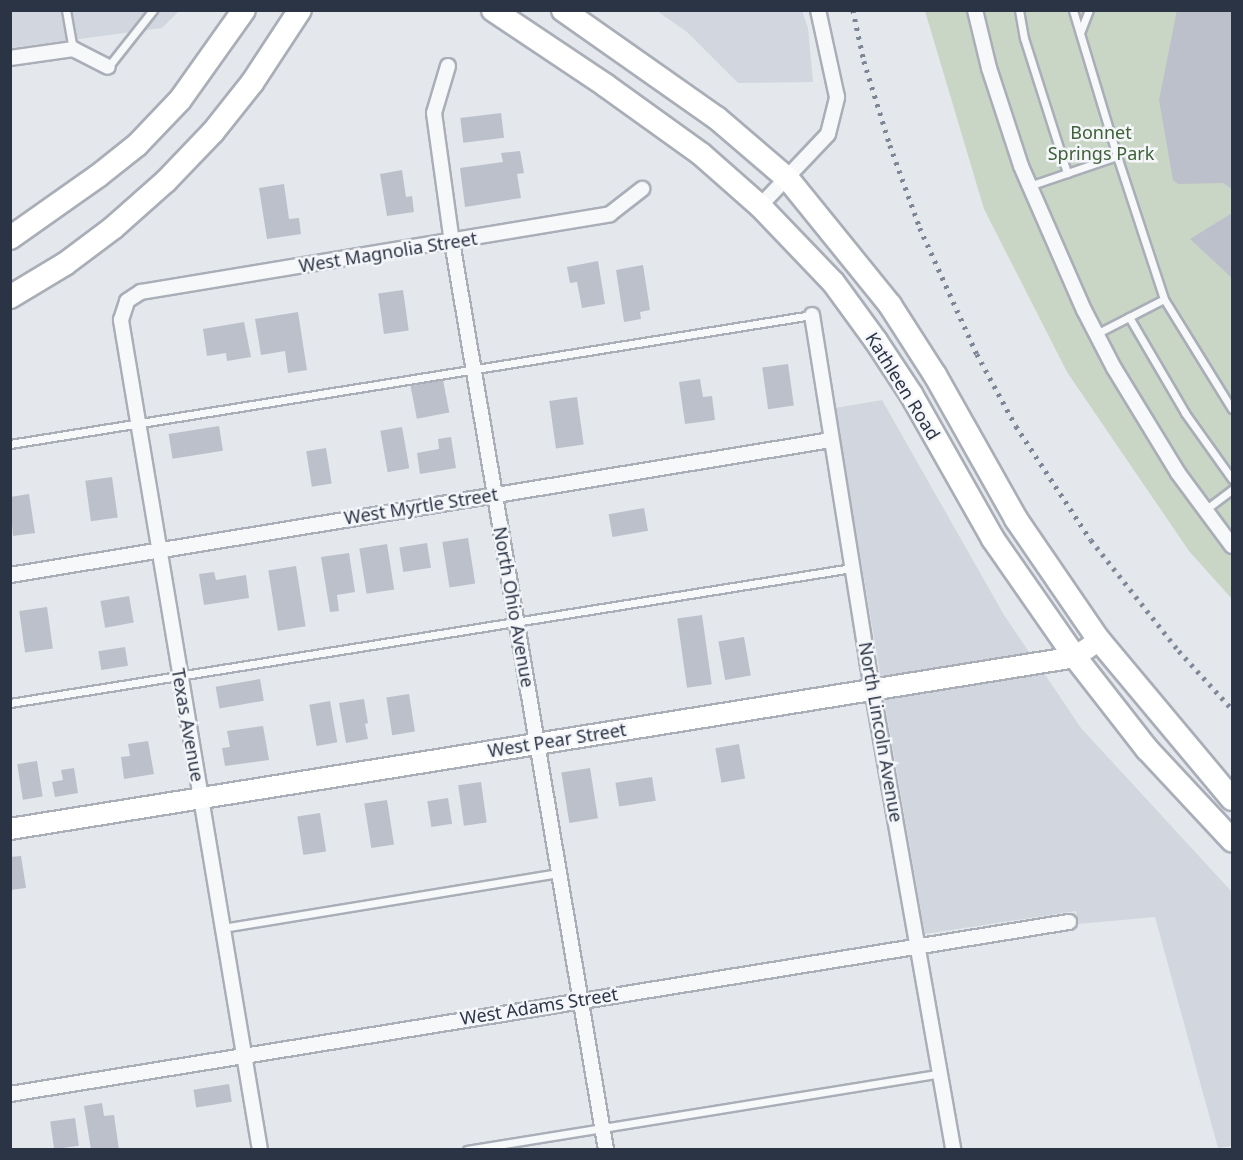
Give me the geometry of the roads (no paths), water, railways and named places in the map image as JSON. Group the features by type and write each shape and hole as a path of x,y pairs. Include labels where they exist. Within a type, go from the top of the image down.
{"main road":[{"path":"10,238 98,176 137,145 180,100 244,10"},
{"path":"10,297 65,264 113,228 166,181 213,132 252,83 300,10"},
{"name":"Kathleen Road","path":"493,10 605,85 701,154 760,206 833,282 911,394 993,539 1075,657 1147,749 1233,840"},
{"name":"Kathleen Road","path":"563,10 718,119 788,179 890,305 935,375 1016,519 1099,640 1233,799"}],"street":[{"path":"760,206 788,179 828,134 837,97 818,10"},
{"path":"975,10 988,68 1029,186 1061,262 1096,334 1172,464 1233,546"},
{"path":"10,58 73,49 108,67"},
{"name":"North Ohio Avenue","path":"448,66 434,113 452,242 606,1149"},
{"name":"West Magnolia Street","path":"127,301 141,292 610,214 642,189"},
{"name":"Texas Avenue","path":"127,301 121,320 260,1149"},
{"name":"North Lincoln Avenue","path":"812,315 852,568 953,1149"},
{"name":"West Myrtle Street","path":"10,574 831,440"},
{"name":"West Pear Street","path":"10,829 1075,657 1099,640"},
{"name":"West Adams Street","path":"10,1094 581,999 1069,922"}],"lane":[{"path":"66,10 73,49"},
{"path":"108,67 153,10"},
{"path":"1019,10 1024,38 1067,173"},
{"path":"1073,10 1117,156 1164,299 1233,409"},
{"path":"1080,34 1089,10"},
{"path":"1029,186 1117,156"},
{"path":"1096,334 1164,299"},
{"path":"10,444 812,315"},
{"path":"1129,317 1185,413 1233,479"},
{"path":"1205,510 1233,490"},
{"path":"10,703 852,568"},
{"path":"223,928 560,873"},
{"path":"467,1149 940,1073"}],"railway":[{"path":"853,10 864,61 890,145 920,228 977,354 1016,426 1091,540 1179,651 1232,709"}],"park label":[{"name":"Bonnet Springs Park","path":"1101,143"}]}
